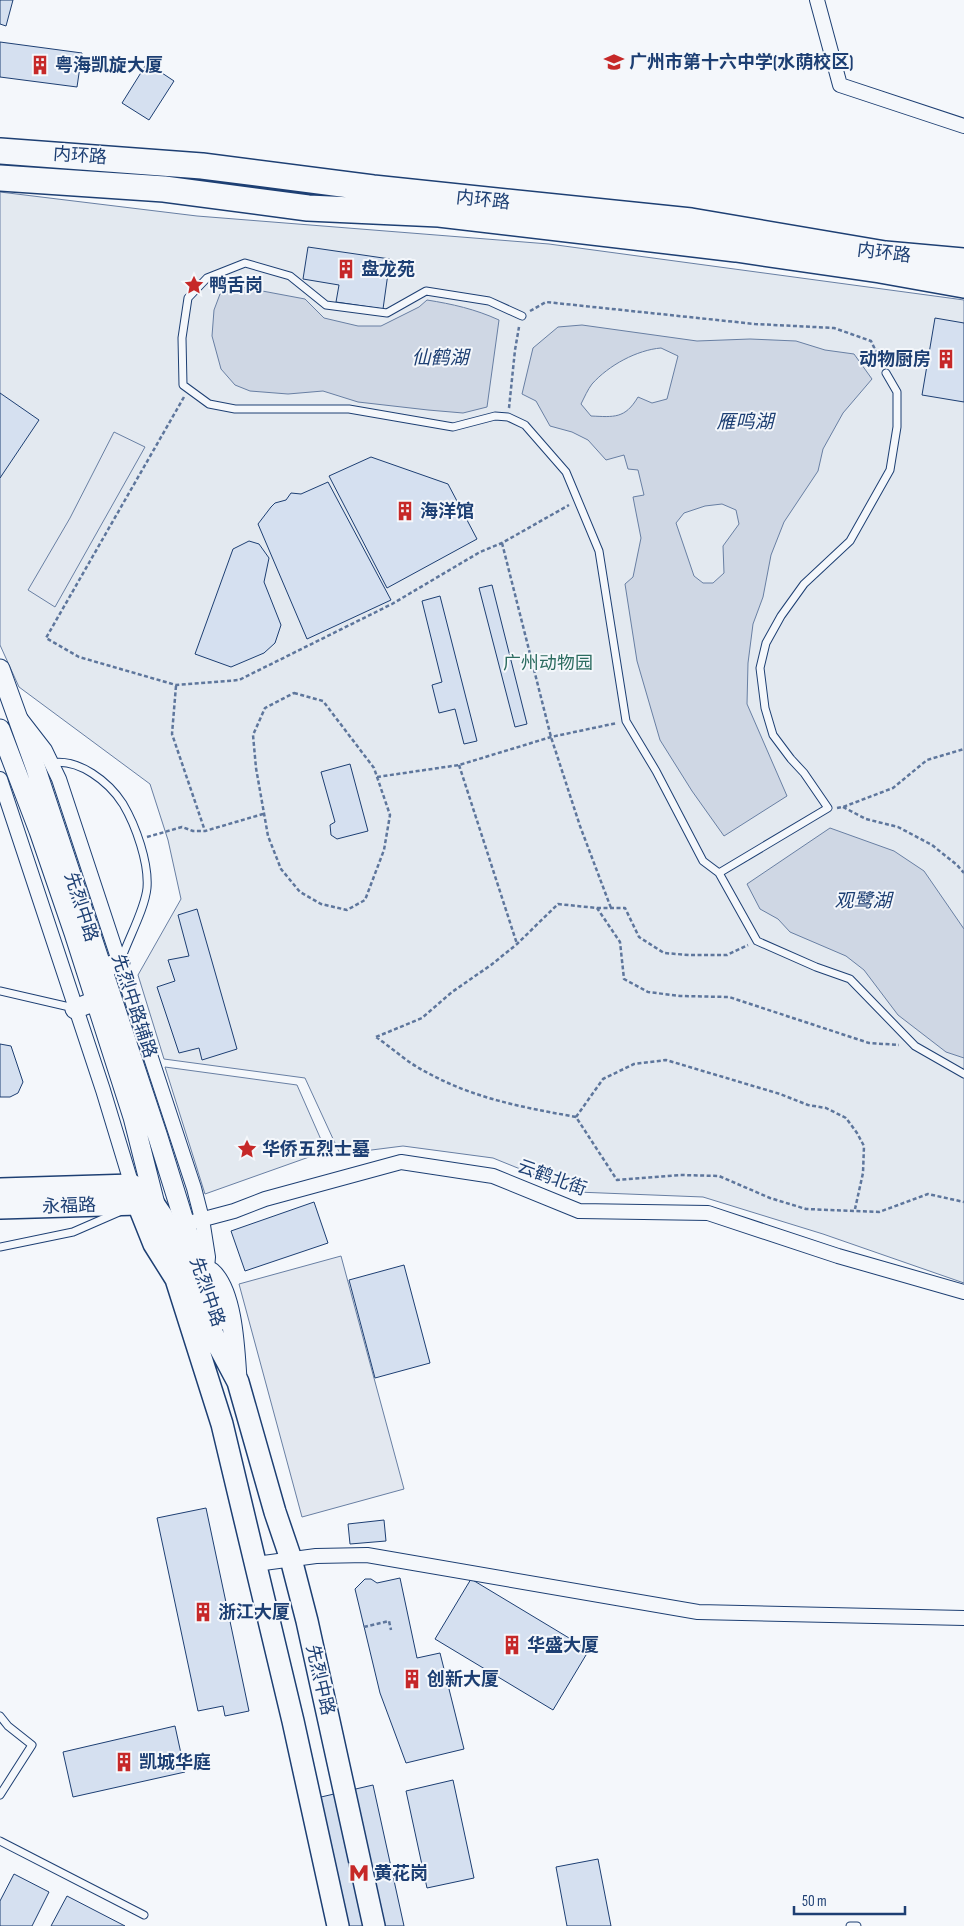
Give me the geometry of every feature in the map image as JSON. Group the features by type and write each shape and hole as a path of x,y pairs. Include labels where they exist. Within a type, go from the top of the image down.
{"highway":[{"path":"0,145 68,154"},
{"name":"内环路","path":"0,150 212,167 383,189 691,221 885,254 964,261"},
{"name":"内环路","path":"0,178 164,189 308,208 439,214 736,249 880,270 964,286"}],"main road":[{"name":"先烈中路","path":"0,669 15,711 43,764 102,969 158,1137 193,1222 195,1275 222,1424 256,1564 338,1926"},
{"name":"先烈中路","path":"0,729 74,933 133,1117 144,1196"},
{"path":"102,969 120,962"},
{"path":"75,1008 95,1001"},
{"path":"158,1137 144,1196 170,1232 195,1275"},
{"name":"永福路","path":"0,1189 144,1196"},
{"name":"永福路","path":"0,1208 144,1196"},
{"name":"先烈中路","path":"195,1275 212,1333 238,1382 275,1512 291,1558 318,1667 374,1926"}],"street":[{"path":"817,0 840,85 964,126"},
{"name":"先烈中路辅路","path":"43,764 59,779 189,1172 193,1222"},
{"path":"0,779 103,1090 144,1196"},
{"name":"云鹤北街","path":"193,1222 234,1211 265,1199 401,1162 493,1176 579,1211 708,1213 838,1256 964,1292"},
{"path":"256,1564 291,1558 367,1555 698,1612 964,1618"}],"lane":[{"path":"522,316 489,301 426,291 387,314 326,305 290,276 245,263 207,278 188,298 182,338 183,385 209,404 235,409 349,409 453,427 496,416 508,417 525,425 566,472 579,499 599,551 626,722 656,771 703,861 719,873 757,941 816,968 850,979 916,1046 964,1074"},
{"path":"719,873 828,808 804,773 791,760 773,735 765,708 760,668 766,643 781,616 804,584 850,540 890,470 897,427 898,392 886,373"},
{"path":"43,764 73,763 103,781 123,804 139,839 144,860 147,888 120,962"},
{"path":"0,991 75,1008"},
{"path":"0,1247 73,1232 144,1196"},
{"path":"0,1716 8,1726 32,1745 0,1795"},
{"path":"0,1841 144,1915"},
{"path":"850,1926 857,1926"}],"path":[{"path":"508,417 515,350 522,316 546,302 755,324 834,328 871,341 886,373"},
{"path":"188,389 46,638 79,657 176,685 239,680 392,604 480,552 502,543 579,499"},
{"path":"502,543 551,737 580,826 611,908"},
{"path":"176,685 172,734 205,831"},
{"path":"294,693 323,701 374,768 390,815 384,850 365,900 347,910 321,904 300,892 281,869 268,836 263,814 254,735 265,708 294,693"},
{"path":"377,778 459,765 551,737 626,722"},
{"path":"828,808 843,808 893,788 927,760 964,748"},
{"path":"459,765 517,944"},
{"path":"843,808 866,819 898,827 932,845 964,873"},
{"path":"139,839 182,827 193,831 205,831 263,814"},
{"path":"757,941 727,955 664,953 639,937 625,908 597,908 558,904 517,944 452,992 422,1018 376,1037 425,1072 462,1089 504,1103 576,1117 617,1180 680,1175 719,1176 770,1198 806,1208 879,1212 928,1194 964,1202"},
{"path":"597,908 620,942 624,979 648,992 680,996 729,998 869,1043 916,1046"},
{"path":"576,1117 604,1079 634,1064 666,1060 780,1094 808,1105 826,1108 846,1118 857,1132 864,1146 863,1173 855,1210"},
{"path":"364,1628 389,1621 391,1630"}],"green space":[{"name":"广州动物园","path":"0,192 197,216 549,244 964,300 964,1283 823,1234 703,1197 577,1192 493,1158 403,1146 340,1154 305,1078 164,1059 138,975 181,899 168,840 150,784 19,687 0,645"},
{"path":"165,1067 297,1085 326,1151 205,1194"}],"shaded area":[{"path":"114,432 145,447 55,607 28,590 70,518"},
{"path":"341,1256 404,1489 302,1517 239,1284"}],"water":[{"name":"仙鹤湖","path":"241,287 305,299 324,318 358,326 381,326 419,307 427,300 463,307 499,320 487,407 463,413 428,410 358,402 323,391 288,394 250,391 235,385 221,369 212,336 214,310 220,294"},
{"name":"雁鸣湖","path":"582,325 697,341 750,339 796,341 825,350 854,354 872,379 843,413 823,449 818,471 784,522 771,555 763,597 753,624 748,663 747,704 787,796 724,836 692,791 660,740 637,661 625,584 633,577 641,538 633,497 644,495 638,470 628,469 624,455 606,460 588,440 572,432 550,426 536,401 522,394 533,348 558,327","holes":["661,348 678,356 667,399 652,403 638,397 623,413 606,417 591,416 581,404 592,384 615,365 633,355","722,504 736,510 739,524 723,546 724,573 713,583 703,583 694,576 676,523 684,513 705,506"]},
{"name":"观鹭湖","path":"830,828 894,851 924,871 964,929 964,1058 946,1052 898,1015 864,970 846,956 790,932 778,919 760,909 747,884"}],"building":[{"path":"0,0 13,0 6,26 0,24"},
{"name":"粤海凯旋大厦","path":"0,42 82,53 77,87 0,77"},
{"path":"147,63 174,81 149,120 122,103"},
{"name":"盘龙苑","path":"308,247 390,259 383,309 336,302 339,285 303,279"},
{"name":"动物厨房","path":"935,318 964,323 964,402 922,395"},
{"path":"0,393 39,420 0,478"},
{"name":"海洋馆","path":"371,457 448,484 477,539 387,588 329,476"},
{"path":"328,482 391,600 307,639 258,524 275,503 286,500 291,493 301,494"},
{"path":"249,541 259,544 269,558 264,582 281,625 275,643 264,653 231,667 195,654 233,549"},
{"path":"492,585 527,724 515,727 479,588"},
{"path":"440,596 477,741 464,744 455,709 439,713 432,685 442,682 422,601"},
{"path":"350,764 368,831 337,839 331,835 330,825 335,822 321,772"},
{"path":"197,909 237,1049 202,1060 199,1048 179,1053 157,987 175,981 168,960 189,956 178,915"},
{"path":"0,1044 11,1046 23,1082 18,1093 10,1097 0,1097"},
{"path":"314,1202 328,1243 245,1271 231,1231"},
{"path":"404,1265 430,1363 375,1378 349,1280"},
{"name":"浙江大厦","path":"206,1508 249,1711 225,1716 223,1706 198,1711 157,1518"},
{"path":"384,1520 386,1541 350,1544 348,1524"},
{"name":"创新大厦","path":"400,1578 417,1658 440,1653 464,1749 406,1763 380,1693 355,1589 365,1579 371,1579 377,1583"},
{"name":"华盛大厦","path":"471,1579 589,1650 553,1710 435,1639"},
{"name":"凯城华庭","path":"175,1726 185,1772 73,1797 63,1752"},
{"path":"453,1780 474,1878 427,1888 406,1791"},
{"name":"黄花岗","path":"373,1785 404,1926 336,1926 308,1800"},
{"path":"598,1859 611,1926 567,1926 556,1867"},
{"path":"14,1874 49,1892 32,1926 0,1926 0,1901"},
{"path":"67,1896 125,1926 51,1926"}],"place":[{"name":"广州市第十六中学(水荫校区)","path":"614,62"},
{"name":"粤海凯旋大厦","path":"40,65"},
{"name":"盘龙苑","path":"346,269"},
{"name":"鸭舌岗","path":"194,285"},
{"name":"动物厨房","path":"946,359"},
{"name":"海洋馆","path":"405,511"},
{"name":"华侨五烈士墓","path":"247,1149"},
{"name":"浙江大厦","path":"203,1612"},
{"name":"华盛大厦","path":"512,1645"},
{"name":"创新大厦","path":"412,1679"},
{"name":"凯城华庭","path":"124,1762"},
{"name":"黄花岗","path":"359,1873"}]}
